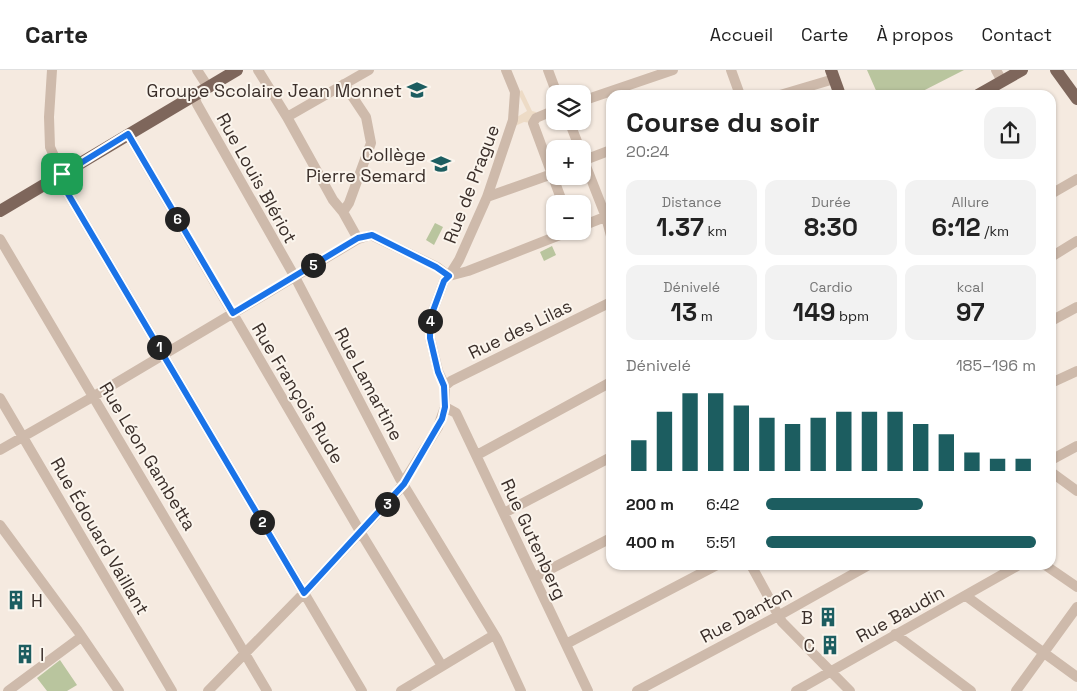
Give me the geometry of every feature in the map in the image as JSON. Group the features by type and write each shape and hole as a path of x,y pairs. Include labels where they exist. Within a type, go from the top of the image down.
{"main road":[{"path":"0,210 237,70"},
{"path":"983,90 999,75 1022,70"},
{"path":"1056,70 1077,99"},
{"path":"832,75 838,90"}],"street":[{"path":"52,70 49,117 50,147 60,175 163,354 362,691"},
{"path":"197,70 208,87"},
{"path":"258,70 287,117 333,200 343,212 358,238"},
{"path":"287,117 368,70"},
{"path":"548,70 554,85"},
{"path":"616,90 673,70"},
{"path":"731,70 738,90"},
{"name":"Rue de Prague","path":"445,407 444,386 438,372 430,338 430,319 444,281 458,260 487,197 513,120 515,92 506,71"},
{"path":"793,90 832,75"},
{"path":"343,212 350,203 370,143 366,117 344,84"},
{"path":"591,99 606,94"},
{"name":"Rue Louis Blériot","path":"194,95 197,104 294,276"},
{"path":"546,114 536,118 533,123 546,155"},
{"name":"Rue François Rude","path":"128,134 361,532 442,666"},
{"path":"591,156 606,152"},
{"path":"487,197 546,177"},
{"path":"591,177 606,209"},
{"path":"1056,191 1077,179"},
{"path":"591,223 606,217"},
{"path":"0,450 358,238 372,235 436,267 449,276 468,271 547,240"},
{"name":"Rue Léon Gambetta","path":"0,239 267,691"},
{"path":"1056,254 1077,241"},
{"name":"Rue Lamartine","path":"294,276 404,484 494,635 521,691"},
{"name":"Rue des Lilas","path":"444,386 606,304"},
{"path":"1056,318 1077,307"},
{"path":"1056,381 1077,371"},
{"path":"477,455 606,385"},
{"name":"Rue Édouard Vaillant","path":"0,398 172,691"},
{"path":"208,691 304,593 404,484 438,427 445,407"},
{"name":"Rue Gutenberg","path":"445,407 456,413 588,691"},
{"path":"1056,457 1077,446"},
{"path":"504,513 606,460"},
{"path":"1056,476 1077,491"},
{"path":"0,525 119,691"},
{"path":"535,577 606,541"},
{"path":"566,644 707,570"},
{"path":"754,570 778,616 850,691"},
{"name":"Rue Danton","path":"638,691 860,570"},
{"name":"Rue Baudin","path":"796,691 1010,570"},
{"path":"1052,570 1077,587"},
{"path":"966,596 1077,677"},
{"path":"1016,691 1077,607"},
{"path":"895,634 971,691"},
{"path":"401,691 494,635"},
{"path":"8,691 82,637"}],"green space":[{"path":"867,70 964,70 925,90 876,90"},
{"path":"435,223 443,227 434,245 426,240"},
{"path":"552,246 556,255 544,261 540,252"},
{"path":"60,660 77,685 67,691 47,691 37,678"}],"shaded area":[{"path":"522,90 532,111 536,112 537,116 531,123 524,122 515,126 517,117 527,111 519,95 519,92"}],"place":[{"name":"Groupe Scolaire Jean Monnet","path":"417,90"},
{"name":"Collège Pierre Semard","path":"441,164"},
{"name":"H","path":"16,600"},
{"name":"B","path":"828,617"},
{"name":"C","path":"830,645"},
{"name":"I","path":"25,654"}],"route":[{"path":"128,134 233,313 358,238 372,235 436,267 449,276 444,281 440,290 430,319 430,338 438,372 444,386 445,407 442,419 404,484 374,519 304,593 58,177 62,174 128,134"}]}
